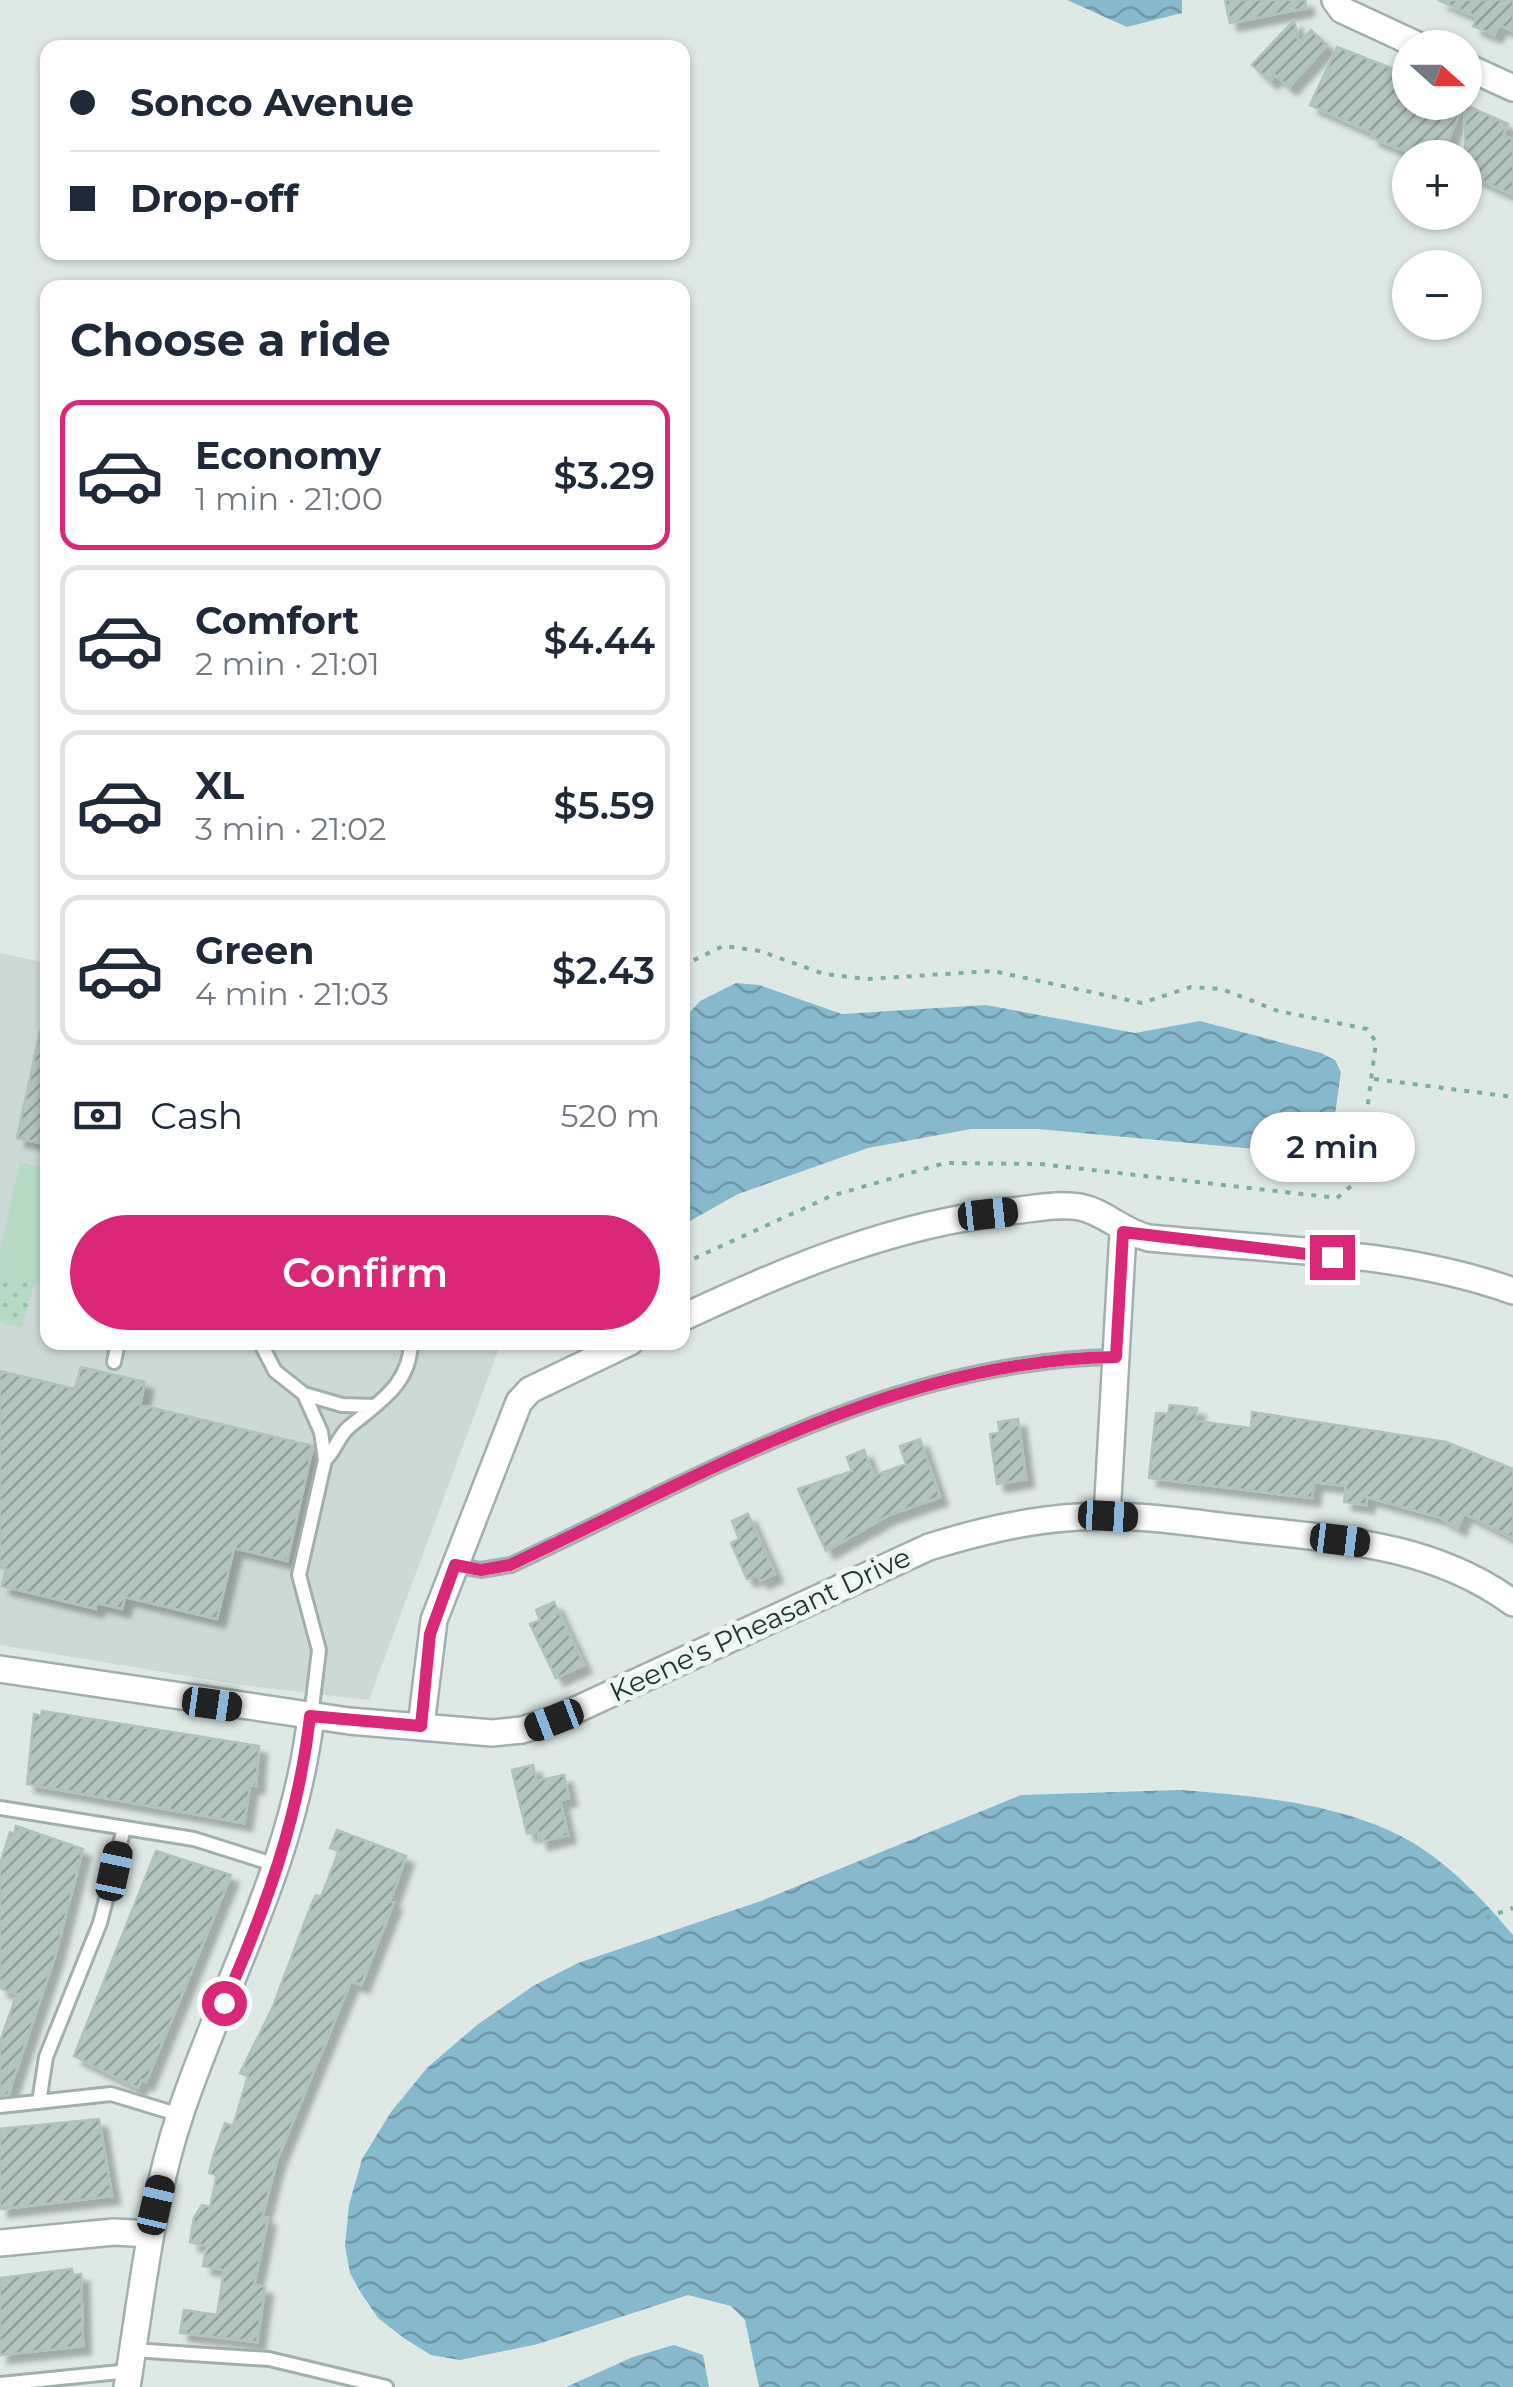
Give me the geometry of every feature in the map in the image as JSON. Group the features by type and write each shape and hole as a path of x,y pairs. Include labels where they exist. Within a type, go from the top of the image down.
{"street":[{"path":"1335,0 1342,10 1392,33"},
{"path":"1482,74 1513,88"},
{"path":"690,1315 844,1248 932,1224 1062,1206 1098,1213 1123,1232 1405,1264 1455,1273 1513,1291"},
{"path":"1108,1516 1123,1232"},
{"path":"421,1726 430,1634 519,1402 530,1390 613,1350"},
{"name":"Keene's Pheasant Drive","path":"1,1675 310,1716 492,1732 535,1727 929,1547 1022,1523 1108,1516 1376,1544 1466,1575 1513,1603"},
{"path":"130,2369 150,2234 180,2116 278,1866 298,1794 310,1716"},
{"path":"0,2243 114,2232 150,2234"}],"lane":[{"path":"114,1362 116,1350"},
{"path":"264,1350 275,1371 304,1394 342,1405 375,1406"},
{"path":"324,1460 344,1433 400,1382 409,1350"},
{"path":"455,1565 481,1570 510,1565 821,1421 903,1389 1006,1364 1116,1357"},
{"path":"304,1394 318,1422 324,1460 300,1565 301,1594 319,1650 310,1716"},
{"path":"0,1808 212,1844 278,1866"},
{"path":"39,2102 43,2066 100,1923 124,1828"},
{"path":"0,2106 111,2094 180,2116"},
{"path":"0,2384 269,2359 386,2387"}],"path":[{"path":"690,962 723,946 760,951 824,974 867,980 994,971 1142,1002 1192,987 1222,989 1278,1011 1367,1029 1376,1042 1358,1180"},
{"path":"1372,1078 1513,1097"},
{"path":"1486,1918 1513,1908"}],"shaded area":[{"path":"0,953 40,962 40,1350 498,1350 369,1700 242,1685 0,1645"}],"green space":[{"path":"20,1162 40,1167 40,1285 0,1276 0,1250"},
{"path":"0,1276 34,1284 22,1327 0,1322"}],"water":[{"path":"1067,0 1182,0 1182,13 1127,27"},
{"path":"736,983 759,985 842,1014 986,1005 1135,1033 1200,1021 1335,1060 1341,1072 1329,1156 1319,1162 1266,1150 1038,1129 971,1129 868,1148 738,1194 690,1221 690,1012 700,1001"},
{"path":"1180,1790 1303,1804 1364,1820 1392,1832 1444,1865 1513,1935 1513,2387 759,2387 745,2320 731,2306 688,2295 538,2344 460,2360 431,2355 405,2339 378,2318 361,2293 350,2273 345,2246 349,2205 362,2159 391,2112 427,2068 477,2025 533,1986 578,1963 761,1901 1021,1795"},
{"path":"674,2345 703,2355 709,2387 566,2387 633,2357"}],"building":[{"path":"1225,0 1305,0 1306,8 1230,23"},
{"path":"1438,0 1513,0 1513,31 1499,25 1494,35 1473,26 1477,17"},
{"path":"1294,20 1299,44 1311,30 1327,45 1289,87 1275,75 1270,81 1252,65"},
{"path":"1337,47 1392,68 1392,120 1457,120 1448,140 1392,140 1392,146 1371,137 1373,133 1310,105"},
{"path":"1482,113 1508,124 1503,135 1513,140 1513,195 1482,181 1482,140 1465,140 1465,120 1482,120"},
{"path":"40,1032 40,1143 17,1138"},
{"path":"81,1367 145,1382 140,1405 313,1446 287,1561 234,1548 217,1619 125,1597 122,1609 97,1603 96,1609 2,1586 6,1569 0,1568 0,1371 75,1389"},
{"path":"1170,1405 1197,1408 1195,1421 1251,1428 1252,1412 1446,1442 1513,1469 1513,1538 1464,1513 1458,1528 1439,1517 1367,1497 1366,1505 1344,1502 1346,1486 1314,1482 1312,1498 1149,1478 1156,1413 1168,1414"},
{"path":"1018,1419 1026,1479 997,1484 990,1434 1000,1433 998,1422"},
{"path":"920,1439 940,1497 889,1515 826,1551 798,1489 852,1471 847,1457 864,1450 874,1476 906,1464 900,1446"},
{"path":"748,1514 775,1574 760,1581 758,1575 747,1579 731,1543 739,1539 732,1521"},
{"path":"554,1602 584,1665 556,1678 530,1624 540,1620 536,1610"},
{"path":"42,1711 259,1746 256,1786 250,1785 244,1823 27,1784 34,1714 41,1716"},
{"path":"533,1765 536,1781 564,1775 569,1798 560,1800 568,1835 540,1842 538,1831 527,1834 512,1770"},
{"path":"16,1826 83,1849 55,1956 8,2095 0,2096 0,2041 17,1994 0,1988 0,1864 10,1832 14,1834"},
{"path":"337,1830 406,1856 390,1901 394,1902 361,1985 351,1981 277,2160 262,2217 268,2218 254,2285 265,2287 257,2342 180,2333 184,2310 217,2315 224,2270 203,2266 207,2246 190,2242 194,2218 202,2205 210,2207 217,2175 209,2173 214,2154 225,2123 233,2126 248,2076 240,2073 272,2009 312,1903 316,1895 321,1897 339,1851 330,1848"},
{"path":"156,1851 231,1875 146,2082 141,2080 138,2088 74,2056"},
{"path":"99,2119 112,2196 0,2209 0,2129"},
{"path":"72,2269 73,2275 81,2274 83,2346 0,2355 0,2278"}],"route":[{"path":"224,2003 254,1934 286,1842 310,1716 421,1726 430,1634 455,1565 481,1570 510,1565 809,1426 903,1389 1006,1364 1116,1357 1123,1232 1332,1257"}]}
